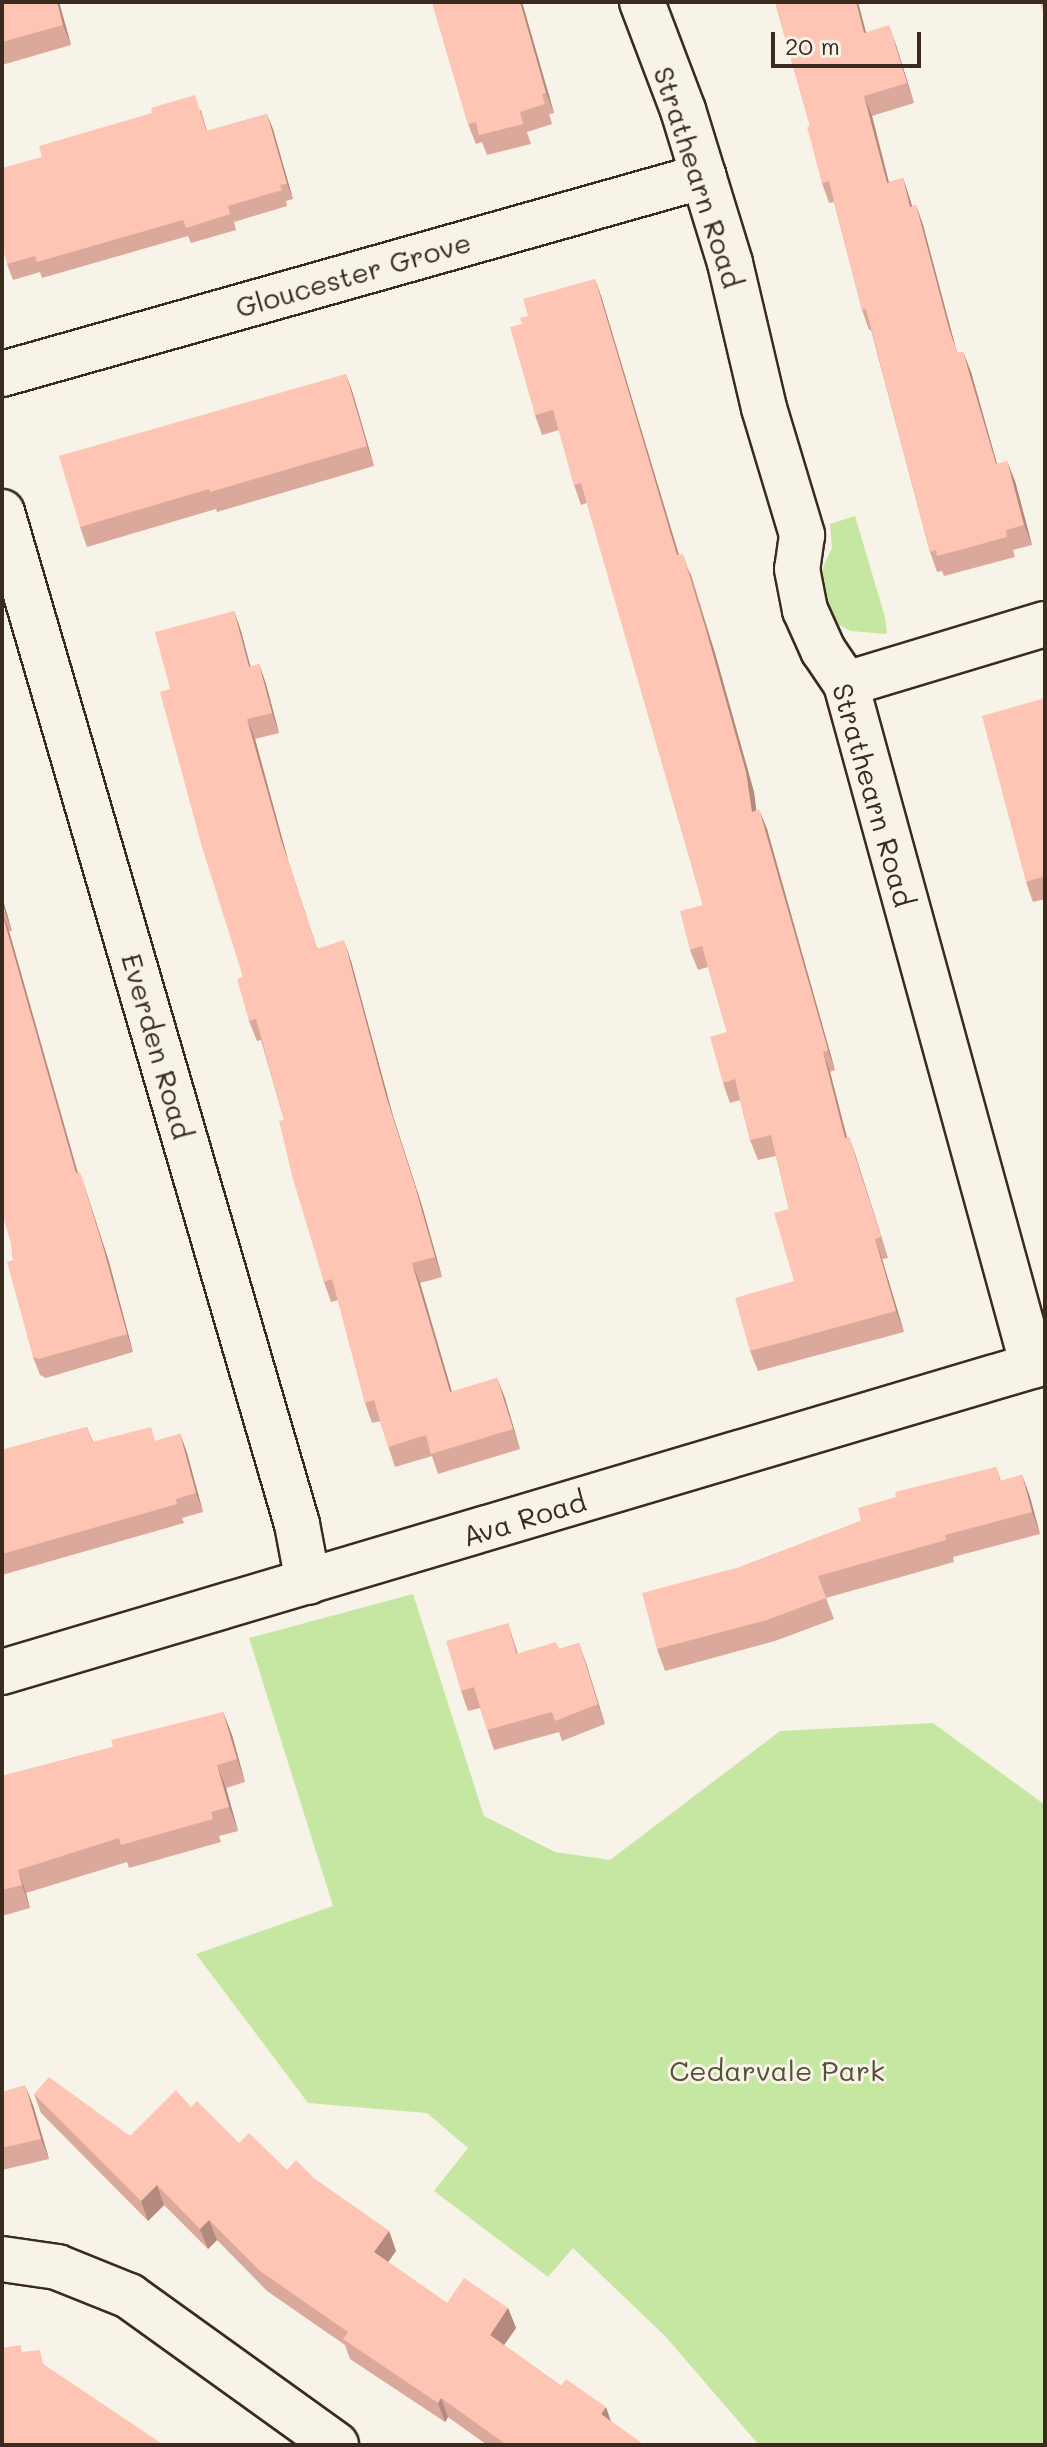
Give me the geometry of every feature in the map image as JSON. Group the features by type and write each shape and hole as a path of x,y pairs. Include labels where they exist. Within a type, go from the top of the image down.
{"street":[{"name":"Strathearn Road","path":"642,2 704,176 730,263 764,408 802,535 797,569 805,610 823,650 846,684 1039,1364"},
{"name":"Gloucester Grove","path":"2,374 704,176"},
{"name":"Everden Road","path":"2,512 297,1524 308,1582"},
{"path":"846,684 1045,624"},
{"name":"Ava Road","path":"2,1672 1039,1364"},
{"path":"2,2259 57,2267 129,2296 336,2445"}],"green space":[{"path":"855,516 885,617 887,634 851,631 835,623 825,609 818,578 832,548 830,524"},
{"name":"Cedarvale Park","path":"413,1594 484,1816 555,1852 610,1860 780,1731 933,1723 1045,1805 1045,2445 759,2445 665,2336 573,2248 548,2277 434,2191 468,2148 427,2113 308,2103 196,1954 333,1906 249,1638"}],"building":[{"path":"2,2 57,2 63,25 2,42"},
{"path":"432,2 520,2 546,93 542,94 545,104 520,112 523,124 479,135 476,122 468,124"},
{"path":"775,2 856,2 864,33 889,25 907,83 864,96 887,183 903,178 910,207 916,205 949,329 957,353 963,352 996,464 1007,461 1024,525 1006,530 1007,537 937,556 936,550 930,552 866,309 862,310 829,181 822,183 807,127 810,126"},
{"path":"1040,2 1045,2 1045,19"},
{"path":"195,95 206,131 267,114 287,184 280,185 282,190 228,206 230,214 186,228 183,220 37,262 35,256 7,264 2,246 2,168 42,157 39,146 152,113 151,108"},
{"path":"595,279 677,555 683,554 707,633 746,772 752,812 759,809 828,1050 823,1052 845,1138 849,1137 881,1237 875,1239 896,1311 750,1351 735,1298 794,1281 774,1213 789,1209 771,1135 750,1140 735,1079 723,1083 710,1037 727,1032 702,946 690,950 680,911 703,905 581,483 574,485 553,410 535,415 510,327 522,324 520,318 528,316 523,299"},
{"path":"346,374 367,446 80,527 59,456"},
{"path":"234,611 249,667 259,664 272,713 247,719 281,840 317,949 344,940 386,1096 435,1257 412,1263 450,1392 497,1378 513,1429 431,1454 426,1435 388,1447 374,1400 365,1403 332,1279 324,1282 293,1179 279,1121 284,1120 256,1019 249,1021 237,979 243,977 202,847 160,692 170,689 155,632"},
{"path":"1045,698 1045,876 1026,882 982,716"},
{"path":"2,913 76,1173 80,1172 127,1334 39,1359 33,1357 7,1262 13,1260 2,1212"},
{"path":"87,1427 92,1442 151,1427 155,1441 180,1434 196,1493 176,1499 177,1504 2,1554 2,1450"},
{"path":"996,1467 1000,1481 1022,1475 1032,1512 945,1535 946,1540 818,1576 826,1598 767,1620 657,1649 642,1593 740,1567 861,1521 858,1508 896,1497 895,1492"},
{"path":"508,1623 516,1654 556,1642 559,1649 579,1643 598,1704 555,1721 552,1712 487,1730 474,1687 461,1691 446,1641"},
{"path":"223,1712 237,1759 217,1765 229,1807 211,1812 213,1819 121,1845 119,1838 18,1870 22,1885 2,1890 2,1776 113,1747 111,1740"},
{"path":"49,2077 130,2136 176,2090 191,2107 197,2101 239,2143 249,2133 287,2170 296,2160 316,2180 389,2231 374,2252 447,2303 464,2278 508,2308 490,2335 561,2386 566,2379 606,2407 601,2414 644,2445 507,2445 441,2398 438,2403 343,2339 348,2332 260,2271 209,2220 200,2229 157,2185 141,2201 34,2094"},
{"path":"25,2085 41,2139 2,2148 2,2092"},
{"path":"21,2345 22,2352 40,2350 43,2364 164,2445 2,2445 2,2348"}]}
